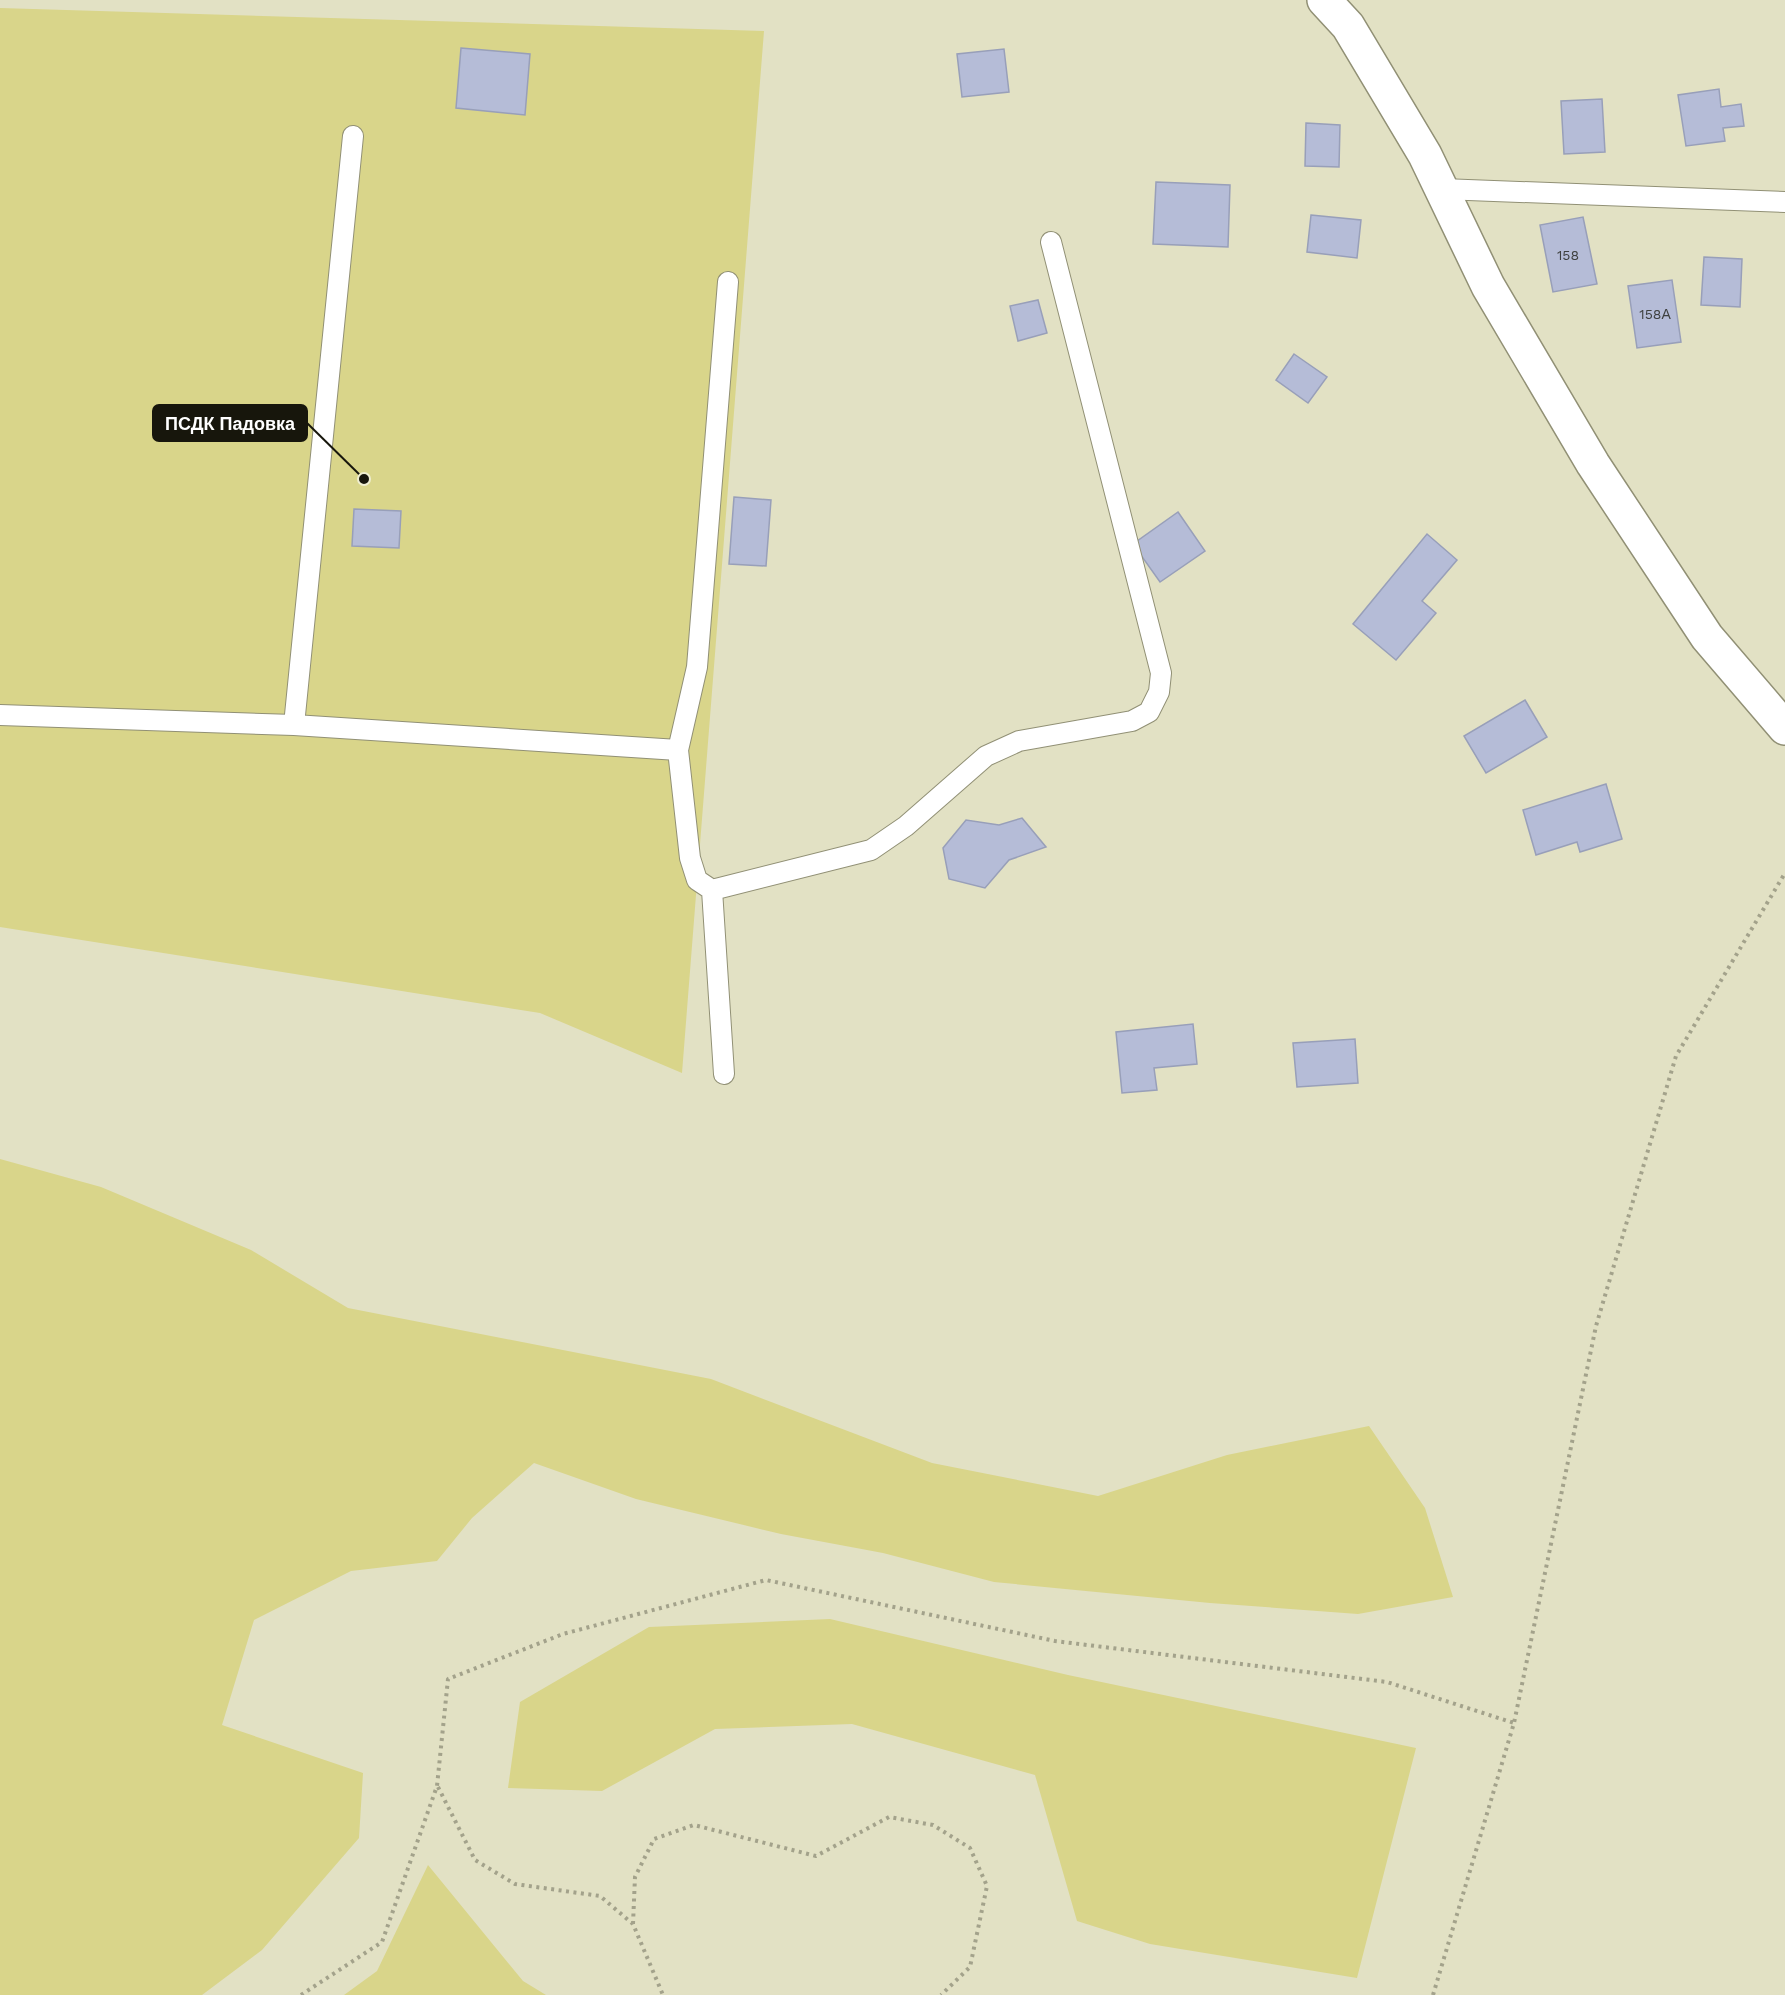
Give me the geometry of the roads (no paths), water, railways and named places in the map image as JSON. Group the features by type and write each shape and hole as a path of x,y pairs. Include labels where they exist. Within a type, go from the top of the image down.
{"street":[{"path":"1324,0 1348,26 1425,155 1488,286 1593,464 1707,637 1785,728"}],"lane":[{"path":"294,725 353,136"},
{"path":"1442,189 1785,202"},
{"path":"728,282 697,667 678,750 690,858 697,880 712,890 871,850 906,826 986,756 1019,741 1132,721 1149,712 1159,692 1161,673 1052,242"},
{"path":"0,715 294,725 678,750"},
{"path":"712,890 724,1074"}],"place":[{"name":"ПСДК Падовка","path":"364,479"}]}
